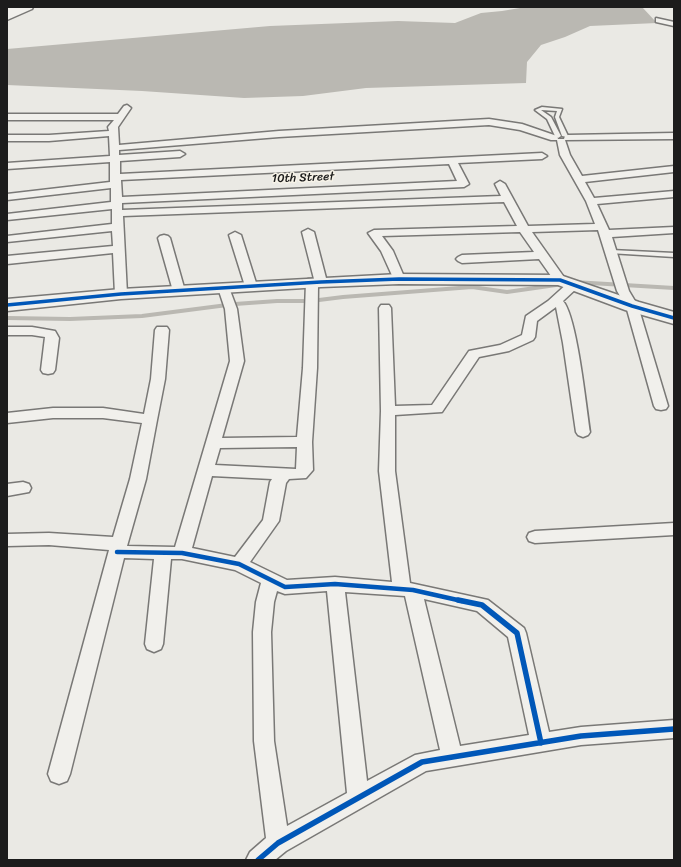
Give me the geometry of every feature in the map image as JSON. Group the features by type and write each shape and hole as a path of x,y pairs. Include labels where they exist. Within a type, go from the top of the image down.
{"main road":[{"path":"7,11 16,7"},
{"path":"7,17 28,7"},
{"path":"7,305 121,294 178,291 228,299 250,286 314,292 399,279 567,283 625,292 674,318"}],"street":[{"path":"659,20 674,24"},
{"path":"121,294 113,127 127,108"},
{"path":"7,117 120,116"},
{"path":"7,166 272,135 489,122 522,127 561,138 674,136"},
{"path":"7,138 49,138 114,133"},
{"path":"561,138 566,155 580,179 604,231 661,406"},
{"path":"115,153 180,154"},
{"path":"7,197 116,180 542,156"},
{"name":"10th Street","path":"117,206 233,194 464,184 452,160"},
{"path":"580,179 674,169"},
{"path":"407,174 417,202"},
{"path":"388,411 437,409 474,354 504,348 528,337 531,319 556,300 567,283 542,255 525,230 500,184"},
{"path":"233,194 235,209"},
{"path":"591,201 674,194"},
{"path":"7,217 117,206 235,209 508,199"},
{"path":"7,239 118,227"},
{"path":"399,279 387,251 374,233 446,230 674,230"},
{"path":"207,470 300,474 305,470 304,442 314,292 308,232"},
{"path":"235,234 250,286"},
{"path":"164,238 178,291"},
{"path":"7,260 119,249"},
{"path":"462,259 542,255"},
{"path":"182,554 237,361 228,299"},
{"path":"556,300 562,307 570,343 583,432"},
{"path":"384,308 388,411 387,471 407,589 452,758"},
{"path":"59,774 118,548 138,479 158,379 162,330"},
{"path":"7,331 32,331 50,334 52,338 48,370"},
{"path":"7,418 53,413 103,413 150,420"},
{"path":"214,443 304,442"},
{"path":"239,564 271,521 278,482 285,474"},
{"path":"7,490 23,488"},
{"path":"535,536 674,529"},
{"path":"7,540 49,539 162,553 182,554 239,564 286,587 335,584 407,589 482,605 517,633 541,743"},
{"path":"154,644 162,553"},
{"path":"271,580 262,632 262,668 264,741 278,843"},
{"path":"335,584 358,798"},
{"path":"258,860 278,843 422,762 581,736 674,729"}],"lane":[{"path":"542,108 560,110 557,117 561,138 549,118 537,110 542,108"},
{"path":"611,252 674,255"}],"shaded area":[{"path":"526,7 642,7 657,23 590,26 565,37 541,45 527,62 526,83 366,88 303,96 244,98 142,91 7,85 7,49 270,26 398,21 455,23 481,13"}],"waterway":[{"path":"574,282 674,288"},
{"path":"7,318 70,319 142,316 235,304 277,301 311,301 343,297 472,287 507,292 563,284"}],"cycle path":[{"path":"7,305 121,294 321,282 399,279 560,280 632,306 674,318"},
{"path":"117,552 182,553 239,564 285,587 335,584 413,590 482,605 517,633 541,743"},
{"path":"258,860 278,843 422,762 581,736 674,729"}]}
